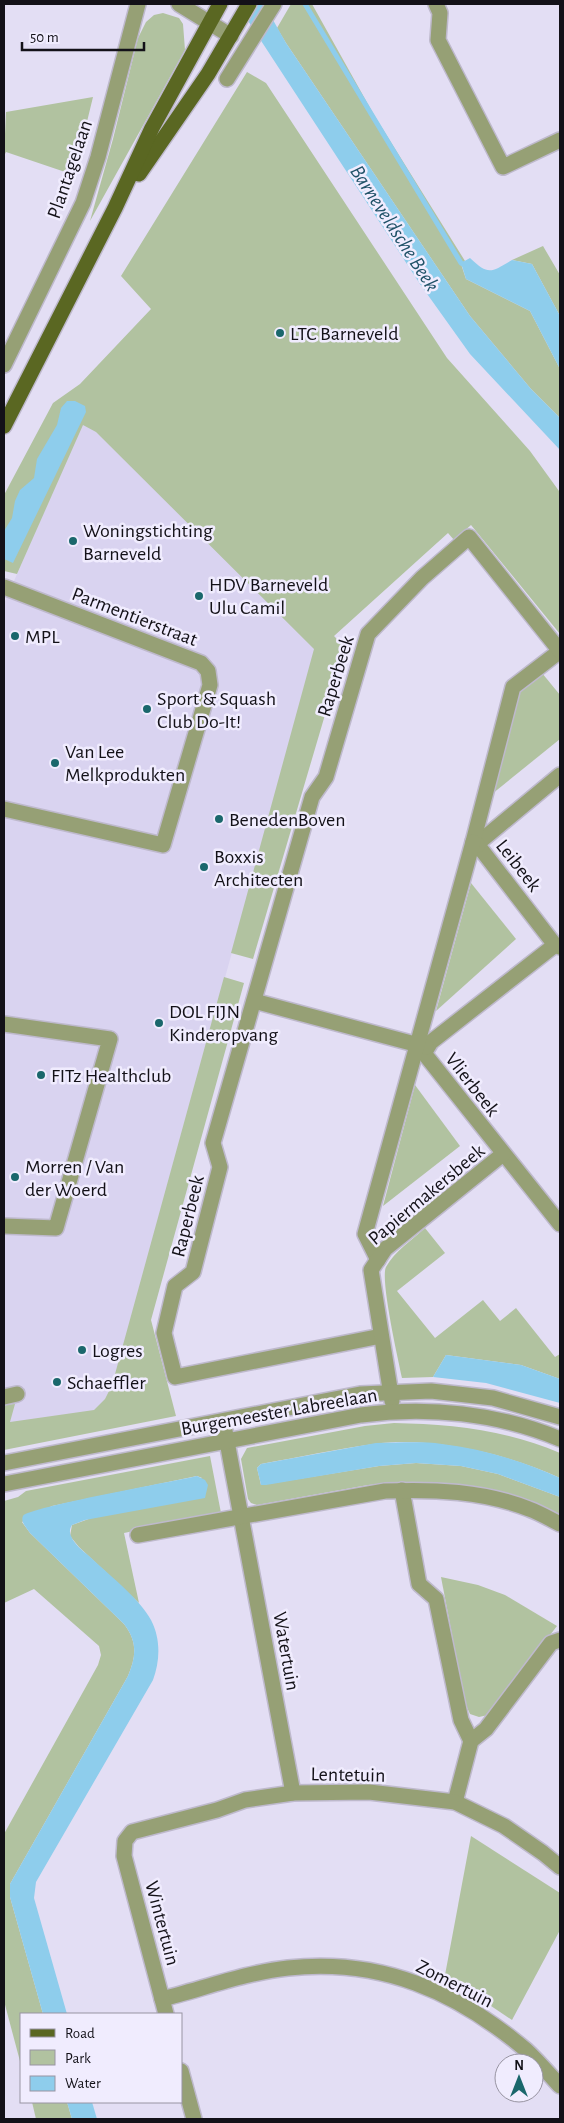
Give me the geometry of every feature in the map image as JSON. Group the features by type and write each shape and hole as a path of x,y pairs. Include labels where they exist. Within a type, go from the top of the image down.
{"main road":[{"path":"4,426 115,208 152,128 220,4"},
{"path":"115,208 208,74 249,4"}],"street":[{"name":"Plantagelaan","path":"4,365 83,203 98,156 138,4"},
{"path":"179,4 230,36"},
{"path":"436,4 440,13 438,40 503,167 560,140"},
{"path":"228,79 272,7"},
{"name":"Raperbeek","path":"381,1336 175,1377 164,1333 175,1286 193,1272 220,1167 213,1143 312,797 326,777 368,634 422,578 469,537 560,651 513,687 480,817 476,843"},
{"name":"Parmentierstraat","path":"4,587 201,663 208,671 210,685 163,845 4,809"},
{"name":"Leibeek","path":"558,946 476,843 560,775"},
{"path":"378,1260 365,1234 422,1046 476,843"},
{"name":"Vlierbeek","path":"558,946 422,1046 427,1057 560,1224"},
{"path":"254,1001 422,1046"},
{"path":"4,1024 110,1039 56,1228 4,1226"},
{"name":"Papiermakersbeek","path":"394,1411 371,1270 386,1249 503,1154"},
{"name":"Burgemeester Labreelaan","path":"4,1463 360,1394 390,1391 431,1391 493,1398 560,1417"},
{"name":"Burgemeester Labreelaan","path":"4,1484 227,1440 394,1411 431,1411 474,1416 517,1425 560,1439"},
{"name":"Watertuin","path":"223,1420 293,1793"},
{"path":"402,1490 419,1584 436,1599 461,1720 471,1741"},
{"path":"138,1535 385,1491 402,1490 439,1491 485,1497 528,1509 560,1524"},
{"path":"455,1802 471,1741 486,1729 551,1643 560,1640"},
{"name":"Lentetuin","path":"125,1841 132,1832 172,1820 217,1810 245,1800 293,1793 369,1792 455,1802 504,1826 560,1867"},
{"name":"Wintertuin","path":"125,1841 124,1856 166,2013"},
{"name":"Zomertuin","path":"162,1999 288,1968 334,1966 379,1972 422,1985 464,2006 527,2052 560,2086"},
{"path":"182,2075 194,2119"}],"shaded area":[{"path":"84,420 317,645 174,1162 109,1419 4,1446 4,604"}],"green space":[{"path":"291,4 312,4 374,115 465,261 461,264 466,279 530,311 560,369 560,418 531,389 470,316 286,43 277,28"},
{"path":"163,13 179,18 183,24 185,50 90,221 138,38 146,22 154,15"},
{"name":"LTC Barneveld","path":"247,72 266,83 447,358 530,451 559,491 560,634 471,525 454,540 448,533 334,636 345,647 253,959 231,953 314,649 96,432 83,425 17,574 4,571 4,495 53,403 80,384 151,309 121,276"},
{"path":"93,97 74,175 6,152 4,156 6,112"},
{"path":"543,246 560,275 560,316 532,264 512,260"},
{"path":"542,673 560,695 560,739 492,794 519,691"},
{"path":"471,883 516,939 436,1011"},
{"path":"224,977 244,983 151,1320 176,1416 4,1450 4,1405 15,1404 10,1422 94,1410 105,1399 112,1385"},
{"path":"415,1085 460,1146 383,1206"},
{"path":"425,1228 445,1253 397,1291 435,1338 483,1300 500,1321 516,1308 555,1357 560,1354 560,1379 521,1365 446,1355 433,1377 402,1378 385,1287 386,1267 404,1246"},
{"path":"394,1423 437,1425 479,1430 540,1445 560,1453 560,1478 517,1461 469,1449 444,1445 396,1442 346,1448 261,1464 257,1468 261,1485 379,1466 416,1463 461,1466 498,1474 560,1497 560,1516 494,1492 439,1483 407,1482 368,1485 257,1505 251,1503 248,1499 241,1459 247,1448 365,1426"},
{"path":"210,1456 221,1513 124,1533 139,1603 79,1547 70,1536 72,1525 202,1478 197,1476 52,1506 22,1522 30,1533 124,1624 134,1643 134,1656 128,1676 10,1884 10,1897 43,2013 20,2013 20,2061 4,2001 4,1834 98,1665 101,1655 99,1646 34,1589 4,1603 4,1501 18,1497 26,1491"},
{"path":"441,1577 478,1585 505,1595 557,1626 488,1715 479,1717 470,1714 465,1703"},
{"path":"471,1836 560,1893 560,1930 512,2020 445,1975"},
{"path":"32,2103 67,2103 72,2119 36,2119"}],"water":[{"name":"Barneveldsche Beek","path":"237,4 264,4 286,43 470,316 531,389 560,418 560,450 470,354 420,284"},
{"path":"470,258 486,270 494,269 512,260 532,264 560,316 560,369 530,311 466,279 461,263"},
{"path":"67,401 75,401 85,406 86,412 13,563 4,559 4,531 12,518 15,501 20,490 34,478 37,459 57,425 61,408"},
{"path":"446,1355 521,1365 560,1379 560,1403 486,1383 433,1377"},
{"path":"376,1443 434,1443 502,1456 560,1478 560,1497 498,1474 461,1466 416,1463 379,1466 261,1485 257,1468 261,1464"},
{"path":"197,1476 205,1480 208,1485 205,1498 85,1520 72,1525 70,1529 70,1535 76,1545 123,1586 146,1612 157,1635 158,1658 153,1680 36,1882 34,1898 67,2013 43,2013 10,1897 10,1884 128,1676 133,1662 134,1643 124,1624 30,1533 22,1518 31,1512 104,1494"},
{"path":"67,2103 92,2103 97,2119 72,2119"}],"waterway":[{"path":"305,4 461,263 467,266"}],"place":[{"name":"LTC Barneveld","path":"280,333"},
{"name":"Woningstichting Barneveld","path":"73,541"},
{"name":"HDV Barneveld Ulu Camil","path":"199,596"},
{"name":"MPL","path":"15,636"},
{"name":"Sport & Squash Club Do-It!","path":"147,709"},
{"name":"Van Lee Melkprodukten","path":"55,763"},
{"name":"BenedenBoven","path":"219,819"},
{"name":"Boxxis Architecten","path":"204,867"},
{"name":"DOL FIJN Kinderopvang","path":"159,1023"},
{"name":"FITz Healthclub","path":"41,1075"},
{"name":"Morren / Van der Woerd","path":"15,1177"},
{"name":"Logres","path":"82,1350"},
{"name":"Schaeffler","path":"57,1382"}]}
